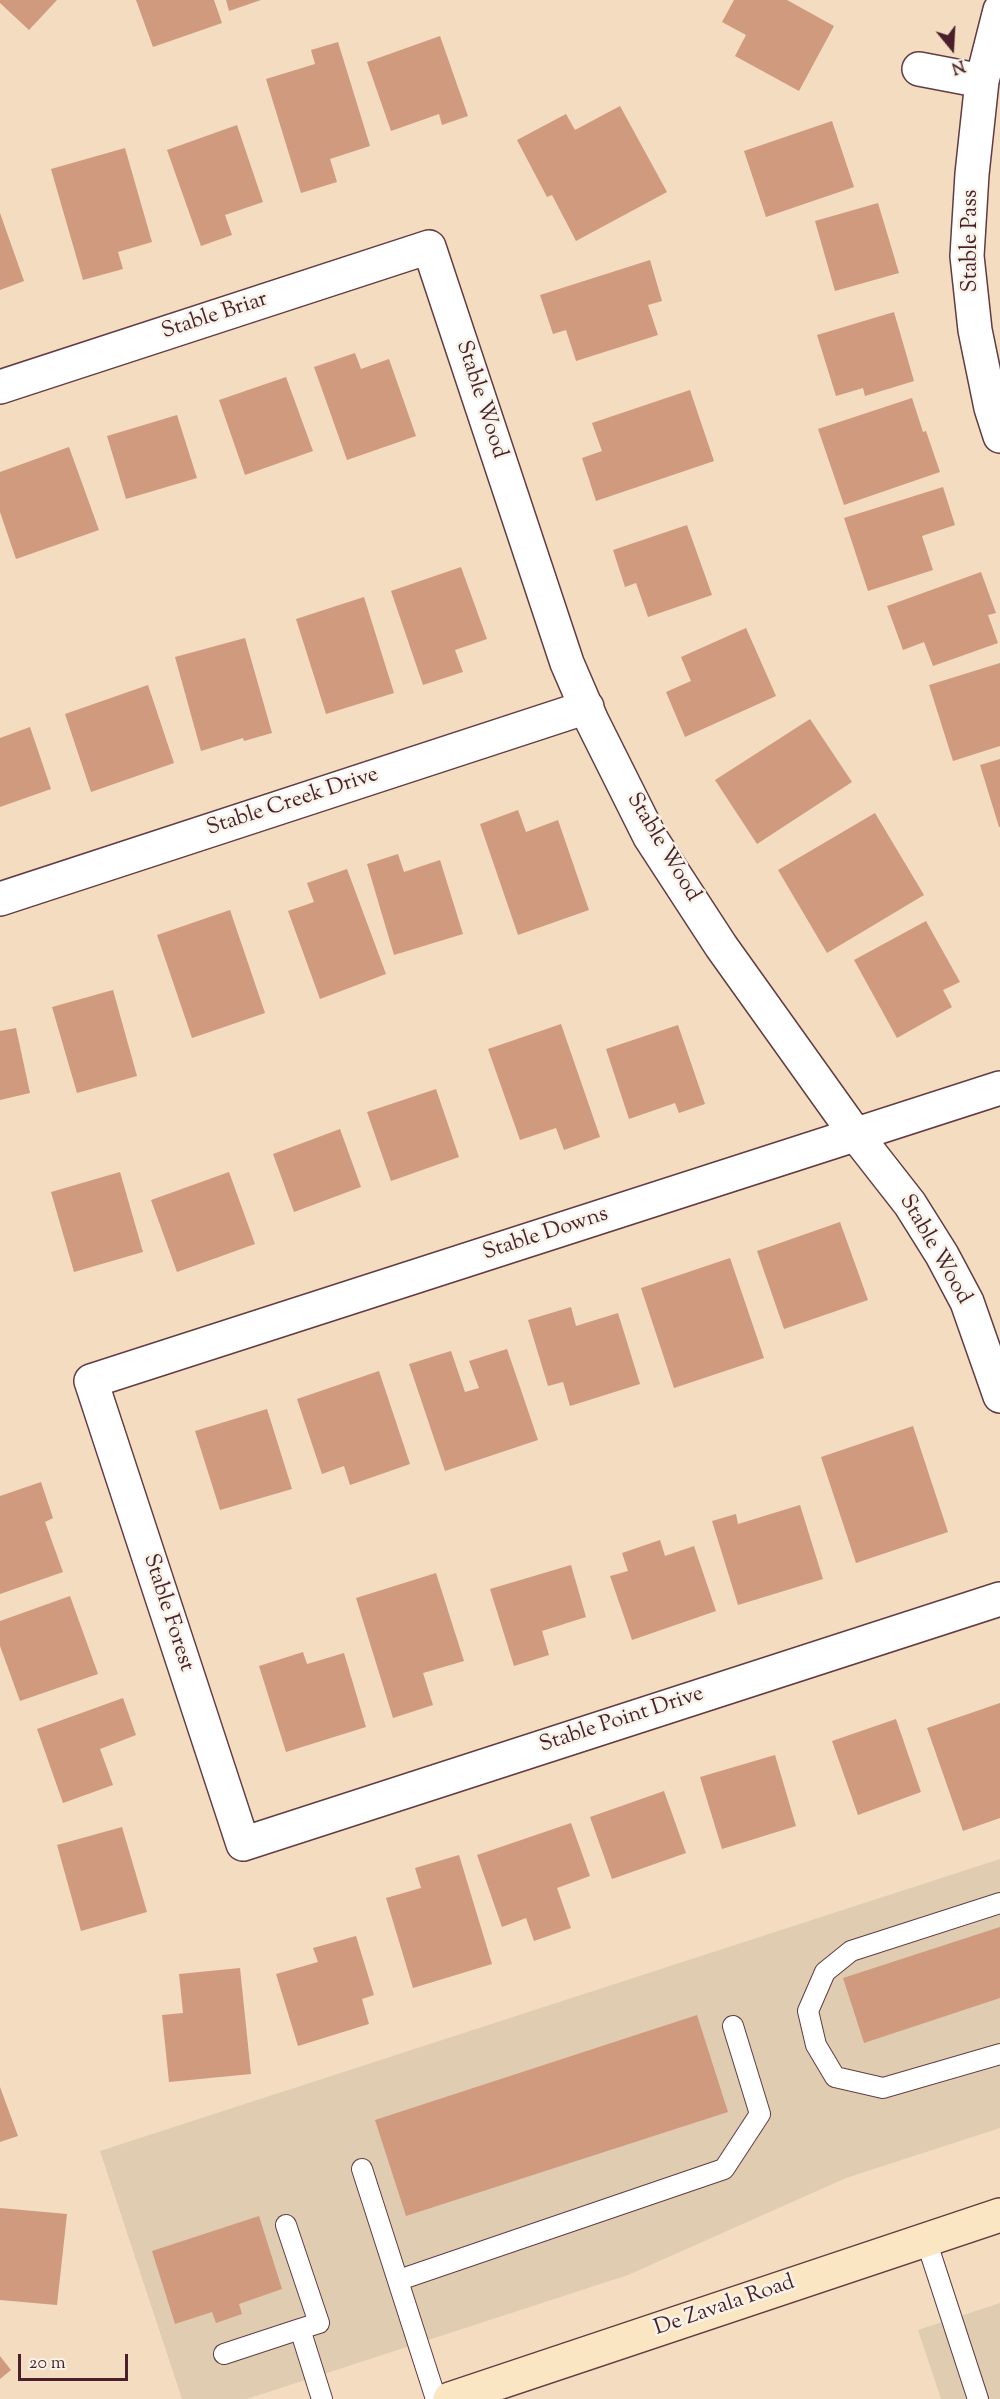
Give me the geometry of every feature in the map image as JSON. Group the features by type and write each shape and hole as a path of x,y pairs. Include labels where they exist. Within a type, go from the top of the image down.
{"main road":[{"name":"De Zavala Road","path":"450,2399 1000,2216"}],"street":[{"name":"Stable Pass","path":"1000,10 982,81 972,174 968,256 975,330 991,408 1000,436"},
{"path":"919,69 982,81"},
{"name":"Stable Briar","path":"0,387 429,247"},
{"name":"Stable Wood","path":"429,247 567,663 650,837 721,946 856,1135 910,1203 967,1302 1000,1396"},
{"name":"Stable Creek Drive","path":"0,899 586,707"},
{"name":"Stable Downs","path":"91,1381 1000,1088"},
{"name":"Stable Forest","path":"91,1381 243,1844"},
{"name":"Stable Point Drive","path":"243,1844 1000,1599"}],"lane":[{"path":"1000,1903 851,1951 825,1972 808,2011 816,2045 835,2077 864,2084 883,2088 1000,2054"},
{"path":"399,2280 723,2169 760,2114 733,2026"},
{"path":"362,2169 436,2399"},
{"path":"224,2354 319,2323 286,2225"},
{"path":"926,2240 978,2399"},
{"path":"300,2329 322,2399"}],"shaded area":[{"path":"1000,1859 1000,2128 846,2178 628,2275 247,2399 182,2399 100,2151"},
{"path":"1000,2303 1000,2399 941,2399 918,2330"}],"building":[{"path":"0,0 57,0 29,30 0,3"},
{"path":"136,0 214,0 222,23 153,47"},
{"path":"226,0 261,0 229,11"},
{"path":"734,0 787,0 834,26 799,91 735,56 746,35 722,22"},
{"path":"440,36 468,116 442,125 439,114 391,131 367,62"},
{"path":"338,42 370,146 330,159 337,182 301,193 266,79 315,64 311,50"},
{"path":"620,106 667,192 576,241 552,195 547,197 517,140 566,114 575,130"},
{"path":"832,121 854,187 766,217 744,151"},
{"path":"237,125 263,202 225,215 232,235 201,246 167,150"},
{"path":"125,148 152,242 118,252 123,269 83,280 51,169"},
{"path":"878,203 899,273 835,291 815,221"},
{"path":"0,213 24,281 0,290"},
{"path":"650,260 662,301 648,305 658,335 576,361 566,330 553,334 540,295"},
{"path":"894,312 914,381 865,396 863,388 836,396 817,335"},
{"path":"355,353 361,369 389,359 416,436 347,460 314,367"},
{"path":"286,377 313,451 245,475 219,400"},
{"path":"690,390 714,461 596,501 582,458 602,451 592,423"},
{"path":"912,398 940,472 844,505 818,429"},
{"path":"177,415 197,478 126,499 107,436"},
{"path":"69,447 99,530 16,559 0,512 0,472"},
{"path":"943,487 955,525 922,536 933,570 868,591 844,518"},
{"path":"687,525 712,595 648,617 636,583 625,587 613,550"},
{"path":"461,567 487,639 455,650 463,672 423,685 391,591"},
{"path":"981,572 996,613 988,615 998,643 933,666 924,642 903,650 887,606"},
{"path":"364,597 394,693 326,714 296,619"},
{"path":"746,628 776,696 685,737 666,692 691,681 681,657"},
{"path":"245,638 272,733 244,741 243,738 201,751 175,657"},
{"path":"1000,663 1000,746 953,761 929,685"},
{"path":"148,685 174,763 91,792 65,714"},
{"path":"810,719 852,782 757,844 715,780"},
{"path":"30,727 51,789 0,807 0,738"},
{"path":"1000,759 1000,827 999,827 980,765"},
{"path":"518,810 526,832 558,820 589,910 518,935 480,824"},
{"path":"875,813 924,895 827,953 778,870"},
{"path":"398,854 404,872 440,860 463,934 394,955 367,864"},
{"path":"347,869 386,974 320,999 288,911 314,902 307,883"},
{"path":"230,910 265,1013 192,1038 157,935"},
{"path":"926,921 960,982 943,990 952,1007 897,1038 854,960"},
{"path":"113,990 137,1076 77,1093 52,1007"},
{"path":"561,1024 600,1137 564,1150 556,1128 520,1140 488,1049"},
{"path":"678,1025 705,1104 679,1113 675,1103 629,1119 606,1049"},
{"path":"16,1028 30,1093 0,1100 0,1031"},
{"path":"436,1089 459,1157 391,1181 367,1112"},
{"path":"340,1129 361,1187 294,1212 273,1154"},
{"path":"120,1172 143,1252 74,1272 51,1192"},
{"path":"229,1172 255,1244 177,1272 151,1200"},
{"path":"840,1222 868,1300 784,1329 757,1251"},
{"path":"730,1258 764,1358 674,1388 641,1288"},
{"path":"571,1307 576,1326 618,1313 640,1384 570,1406 563,1382 548,1386 528,1320"},
{"path":"507,1349 538,1440 445,1471 409,1364 451,1351 465,1392 479,1388 469,1361"},
{"path":"379,1371 410,1464 350,1485 344,1466 322,1474 297,1399"},
{"path":"267,1409 292,1489 220,1510 195,1431"},
{"path":"913,1426 948,1532 856,1563 821,1457"},
{"path":"41,1482 53,1518 45,1522 63,1572 0,1594 0,1496"},
{"path":"800,1505 823,1579 738,1605 712,1521 736,1514 738,1524"},
{"path":"660,1540 665,1556 694,1546 716,1611 632,1640 610,1576 628,1571 622,1553"},
{"path":"571,1565 586,1617 542,1631 549,1655 514,1666 490,1589"},
{"path":"436,1573 464,1661 423,1673 433,1705 393,1718 356,1598"},
{"path":"70,1596 98,1674 20,1701 0,1646 0,1621"},
{"path":"303,1652 307,1664 344,1653 366,1727 286,1752 259,1666"},
{"path":"123,1698 136,1735 100,1749 113,1785 63,1803 37,1729"},
{"path":"1000,1703 1000,1818 963,1831 927,1728"},
{"path":"896,1719 921,1792 858,1815 832,1741"},
{"path":"775,1755 796,1826 722,1849 700,1777"},
{"path":"664,1791 686,1853 612,1879 590,1817"},
{"path":"571,1823 590,1876 557,1888 571,1928 534,1941 526,1918 502,1927 477,1855"},
{"path":"122,1827 147,1912 81,1931 57,1845"},
{"path":"459,1855 492,1964 413,1988 386,1898 421,1888 415,1868"},
{"path":"1000,1927 1000,1998 864,2043 843,1978"},
{"path":"356,1936 374,1995 362,1999 369,2024 298,2046 276,1974 318,1962 313,1948"},
{"path":"240,1968 251,2074 169,2082 162,2015 183,2013 179,1974"},
{"path":"697,2015 728,2112 406,2216 375,2120"},
{"path":"0,2087 18,2136 0,2142"},
{"path":"0,2208 67,2214 57,2305 0,2300"},
{"path":"259,2216 282,2289 239,2304 242,2314 216,2323 212,2312 175,2324 152,2251"},
{"path":"0,2356 11,2370 0,2379"}]}
